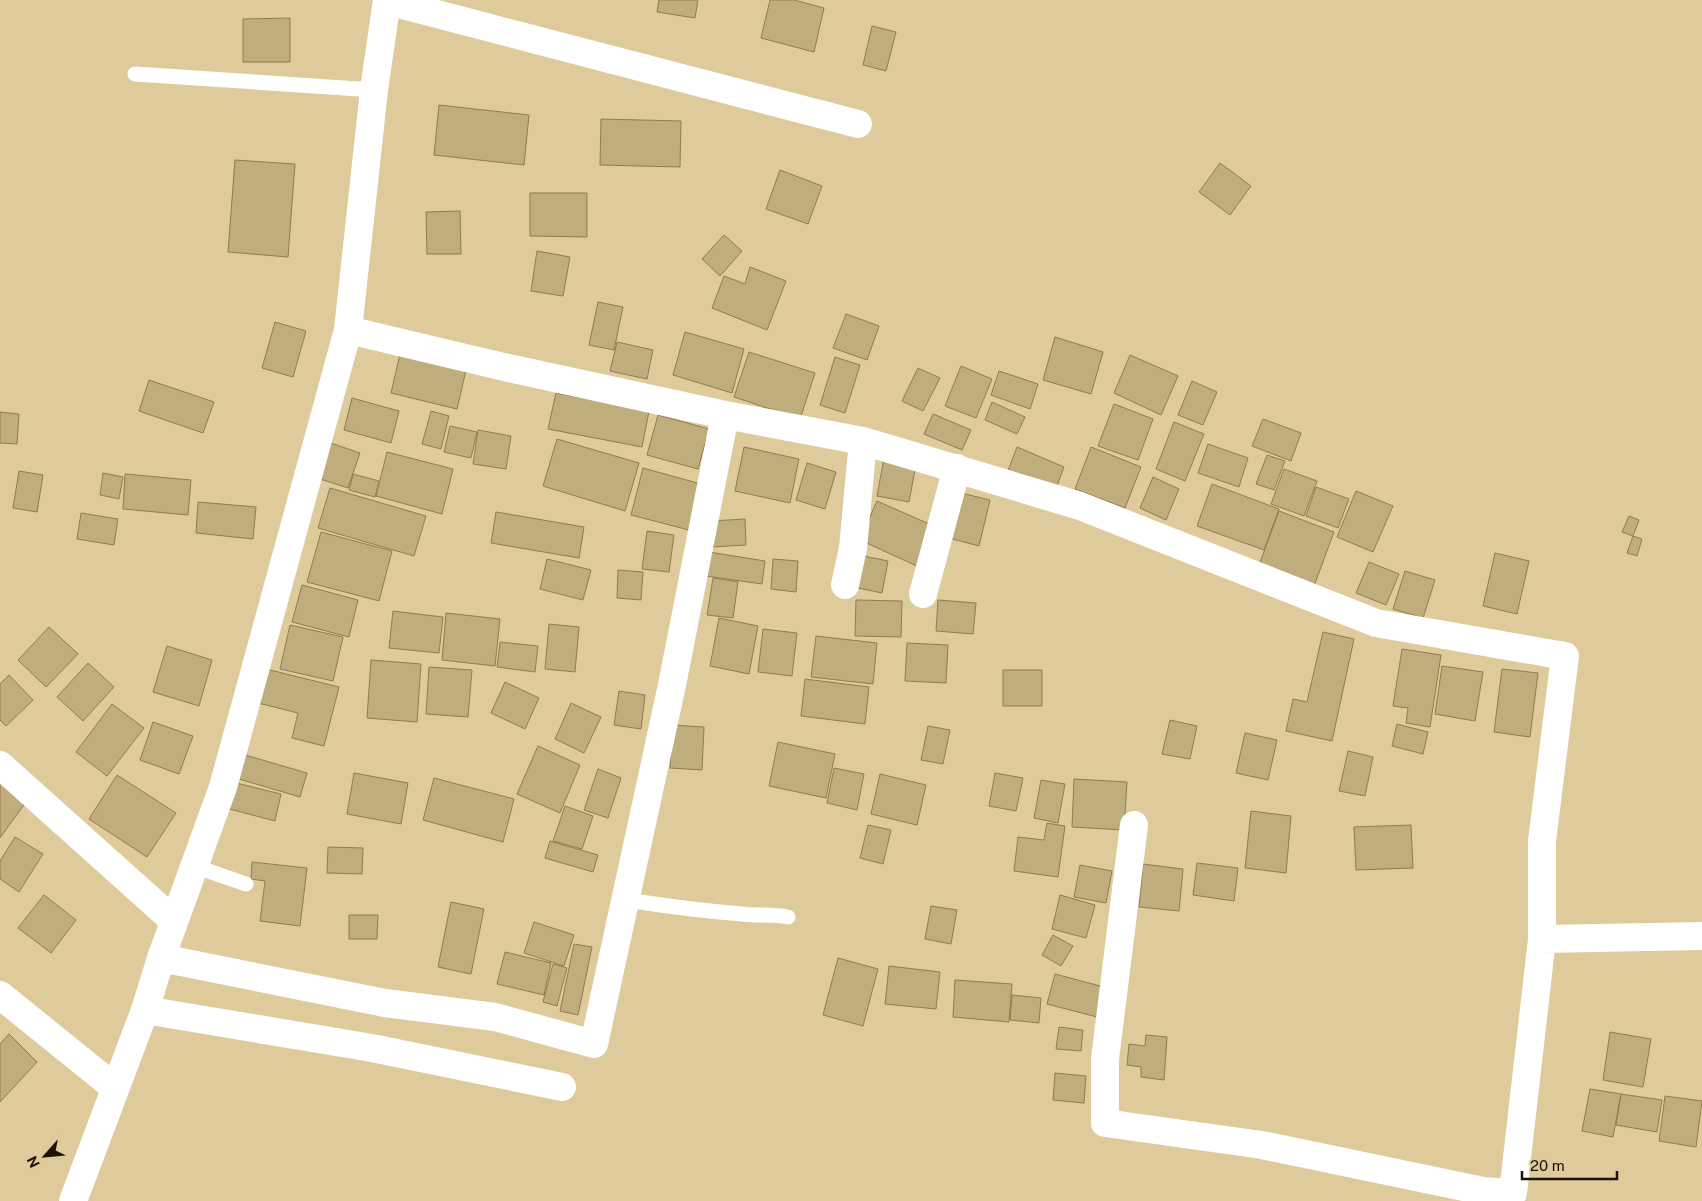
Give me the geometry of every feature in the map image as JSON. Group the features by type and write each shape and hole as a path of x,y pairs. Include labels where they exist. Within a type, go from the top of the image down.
{"street":[{"path":"72,1201 145,1010 161,958 223,787 348,330 374,90 387,0 858,124"},
{"path":"348,330 504,367 725,415 863,441 1080,506 1376,623 1566,656 1542,841 1542,939 1513,1192 1483,1191 1262,1145 1105,1123 1105,1059 1134,824"},
{"path":"161,958 385,1003 494,1017 594,1044 627,900 672,685 725,415"},
{"path":"845,585 853,548 863,441"},
{"path":"923,594 957,468"},
{"path":"0,765 174,921"},
{"path":"1542,939 1702,936"},
{"path":"0,996 114,1087"},
{"path":"145,1010 372,1048 562,1086"}],"lane":[{"path":"135,74 374,90"},
{"path":"194,866 246,884"},
{"path":"627,900 693,910 745,915 770,914 788,917"}],"building":[{"path":"659,0 698,0 695,18 657,12"},
{"path":"770,0 794,0 824,8 814,52 761,38"},
{"path":"290,18 290,62 243,62 243,19"},
{"path":"872,26 896,32 886,71 863,65"},
{"path":"439,105 529,115 524,165 434,155"},
{"path":"601,119 681,121 680,167 600,165"},
{"path":"235,160 295,164 288,257 228,252"},
{"path":"1220,163 1251,186 1230,215 1199,192"},
{"path":"780,170 822,186 808,224 766,209"},
{"path":"530,193 587,193 587,237 530,236"},
{"path":"460,211 461,254 427,254 426,212"},
{"path":"724,235 742,251 720,276 702,259"},
{"path":"537,251 570,257 563,296 531,291"},
{"path":"750,267 786,281 767,330 712,308 724,276 745,284"},
{"path":"598,302 623,307 614,350 589,345"},
{"path":"846,314 879,326 867,360 833,348"},
{"path":"275,322 306,331 293,377 262,368"},
{"path":"685,332 744,349 732,393 673,375"},
{"path":"1055,337 1103,352 1091,394 1043,380"},
{"path":"617,342 653,350 647,379 610,371"},
{"path":"749,352 815,373 800,419 734,397"},
{"path":"400,354 466,370 457,409 391,393"},
{"path":"1130,355 1178,376 1161,415 1114,393"},
{"path":"835,357 860,365 845,413 820,405"},
{"path":"961,366 992,379 976,418 945,406"},
{"path":"918,368 940,378 923,411 902,401"},
{"path":"999,371 1038,384 1030,409 991,395"},
{"path":"149,380 214,402 203,433 139,411"},
{"path":"1192,381 1217,392 1203,425 1178,415"},
{"path":"556,393 649,411 642,447 548,429"},
{"path":"352,398 399,411 391,443 344,430"},
{"path":"992,402 1025,417 1017,434 985,420"},
{"path":"1114,404 1153,419 1138,460 1098,446"},
{"path":"431,411 449,416 441,449 422,444"},
{"path":"0,412 19,414 17,444 0,443"},
{"path":"933,414 971,430 962,450 924,434"},
{"path":"658,415 709,429 698,469 647,455"},
{"path":"1263,419 1301,433 1291,461 1252,446"},
{"path":"1174,422 1204,434 1185,481 1156,469"},
{"path":"450,426 477,432 471,458 444,452"},
{"path":"478,430 511,436 506,469 473,464"},
{"path":"557,439 639,463 625,511 543,486"},
{"path":"325,441 360,453 348,488 314,477"},
{"path":"1208,444 1248,458 1239,487 1198,473"},
{"path":"744,447 799,459 790,503 735,491"},
{"path":"1017,447 1064,467 1054,494 1006,476"},
{"path":"1091,447 1141,467 1125,508 1075,489"},
{"path":"387,452 453,469 442,514 376,496"},
{"path":"885,453 917,459 909,502 877,496"},
{"path":"1267,455 1285,461 1274,490 1256,484"},
{"path":"807,463 836,472 825,509 796,500"},
{"path":"643,468 701,484 689,530 631,515"},
{"path":"1284,469 1317,481 1304,516 1271,504"},
{"path":"19,471 43,475 37,512 13,508"},
{"path":"103,473 123,477 119,499 100,495"},
{"path":"125,474 191,480 188,515 123,509"},
{"path":"353,474 379,481 375,497 349,490"},
{"path":"1153,477 1179,489 1166,520 1140,508"},
{"path":"1212,484 1279,509 1264,550 1197,526"},
{"path":"1316,487 1349,499 1338,528 1306,516"},
{"path":"330,488 426,516 414,556 318,528"},
{"path":"1356,491 1393,506 1373,552 1337,537"},
{"path":"961,493 990,500 979,546 949,538"},
{"path":"877,501 936,527 919,567 860,540"},
{"path":"198,502 256,507 253,539 196,533"},
{"path":"1279,511 1334,532 1314,586 1259,565"},
{"path":"496,512 584,527 579,558 491,543"},
{"path":"81,513 118,519 114,545 77,539"},
{"path":"1629,516 1639,520 1633,536 1622,532"},
{"path":"745,519 746,545 713,547 712,521"},
{"path":"647,531 674,535 669,572 642,569"},
{"path":"321,532 392,551 379,601 307,582"},
{"path":"1633,536 1642,539 1637,556 1627,553"},
{"path":"703,551 765,561 762,584 699,575"},
{"path":"1495,553 1529,561 1517,614 1483,606"},
{"path":"864,556 888,561 882,593 858,588"},
{"path":"547,559 591,570 583,600 540,589"},
{"path":"773,559 798,561 796,592 771,589"},
{"path":"1369,562 1399,574 1386,605 1356,593"},
{"path":"618,570 643,572 641,600 617,598"},
{"path":"1405,571 1435,580 1423,618 1393,609"},
{"path":"713,578 738,582 733,618 707,615"},
{"path":"302,585 358,600 349,637 292,622"},
{"path":"856,600 902,601 901,637 855,636"},
{"path":"938,600 976,603 973,634 936,631"},
{"path":"393,611 443,617 439,653 389,648"},
{"path":"446,613 500,619 495,666 442,660"},
{"path":"719,618 758,626 749,674 710,666"},
{"path":"549,624 579,627 575,672 545,669"},
{"path":"290,625 343,637 333,681 280,669"},
{"path":"49,627 78,654 46,687 18,660"},
{"path":"763,629 797,633 792,676 758,672"},
{"path":"1323,632 1354,639 1332,741 1286,731 1293,699 1307,702"},
{"path":"816,636 877,643 873,684 811,677"},
{"path":"500,642 538,646 535,672 497,667"},
{"path":"907,643 948,645 946,683 905,681"},
{"path":"167,646 212,660 199,706 153,692"},
{"path":"1402,649 1441,655 1430,727 1406,723 1408,708 1393,706"},
{"path":"371,660 421,664 417,722 367,718"},
{"path":"88,663 114,687 83,721 57,697"},
{"path":"1442,666 1483,672 1475,721 1435,714"},
{"path":"429,667 472,670 468,717 426,714"},
{"path":"266,669 339,687 324,746 292,738 298,713 258,703"},
{"path":"1502,669 1538,673 1530,737 1494,732"},
{"path":"1003,670 1042,670 1042,706 1003,706"},
{"path":"9,675 33,700 6,726 0,720 0,684"},
{"path":"805,679 869,687 865,724 801,716"},
{"path":"505,682 539,698 525,729 491,713"},
{"path":"619,691 645,695 641,729 614,725"},
{"path":"571,703 601,717 584,753 555,739"},
{"path":"112,704 144,728 107,776 76,752"},
{"path":"1170,720 1197,726 1190,759 1162,754"},
{"path":"153,722 193,736 179,774 140,760"},
{"path":"1397,724 1428,732 1423,754 1392,746"},
{"path":"672,725 704,727 702,770 670,768"},
{"path":"928,726 950,730 943,764 921,760"},
{"path":"1245,733 1277,740 1268,780 1236,773"},
{"path":"778,742 835,754 826,798 769,786"},
{"path":"538,746 580,765 560,813 517,794"},
{"path":"1348,751 1373,757 1365,796 1339,791"},
{"path":"245,755 307,773 300,797 239,779"},
{"path":"834,768 864,774 857,810 827,803"},
{"path":"598,769 621,778 608,818 584,810"},
{"path":"354,773 408,783 401,824 347,814"},
{"path":"995,773 1023,778 1016,811 989,806"},
{"path":"880,774 926,785 917,825 871,814"},
{"path":"117,775 176,813 147,857 89,819"},
{"path":"434,778 514,799 503,842 423,820"},
{"path":"1074,779 1127,782 1124,830 1072,827"},
{"path":"1041,780 1065,784 1058,823 1034,818"},
{"path":"228,781 281,794 275,821 222,807"},
{"path":"0,783 26,802 0,838"},
{"path":"565,806 593,816 582,849 553,841"},
{"path":"1251,811 1291,816 1286,873 1245,868"},
{"path":"1047,823 1065,826 1058,877 1014,871 1018,837 1044,840"},
{"path":"868,825 891,830 883,864 860,858"},
{"path":"1411,825 1413,868 1356,870 1354,827"},
{"path":"15,837 43,854 19,892 0,879 0,861"},
{"path":"550,841 598,855 593,872 545,858"},
{"path":"328,847 363,848 362,874 327,873"},
{"path":"252,862 307,868 300,926 260,921 265,881 251,879"},
{"path":"1197,863 1238,868 1234,901 1193,895"},
{"path":"1143,864 1183,869 1179,911 1139,907"},
{"path":"1080,865 1112,871 1106,903 1074,897"},
{"path":"44,895 76,920 51,953 18,928"},
{"path":"1060,895 1095,905 1086,938 1052,929"},
{"path":"451,902 484,909 471,974 438,967"},
{"path":"931,906 957,910 951,944 925,939"},
{"path":"349,915 378,915 377,939 349,939"},
{"path":"534,922 574,935 564,966 524,953"},
{"path":"1053,935 1073,946 1061,966 1042,955"},
{"path":"574,944 592,947 578,1015 560,1011"},
{"path":"505,952 551,963 544,995 497,984"},
{"path":"838,958 878,969 863,1026 823,1015"},
{"path":"553,964 567,968 557,1006 543,1002"},
{"path":"889,966 940,972 936,1009 885,1004"},
{"path":"1055,974 1104,987 1097,1017 1047,1004"},
{"path":"955,980 1012,984 1009,1022 953,1017"},
{"path":"1012,995 1041,998 1039,1023 1010,1020"},
{"path":"1059,1027 1083,1030 1081,1051 1056,1049"},
{"path":"1610,1032 1651,1039 1643,1087 1603,1080"},
{"path":"9,1034 37,1062 0,1102 0,1044"},
{"path":"1146,1035 1167,1037 1164,1080 1141,1077 1141,1067 1127,1065 1129,1044 1145,1046"},
{"path":"1055,1073 1086,1076 1084,1103 1053,1100"},
{"path":"1590,1089 1621,1094 1613,1137 1582,1131"},
{"path":"1621,1094 1662,1100 1657,1132 1616,1125"},
{"path":"1665,1096 1702,1101 1696,1147 1659,1141"}]}
